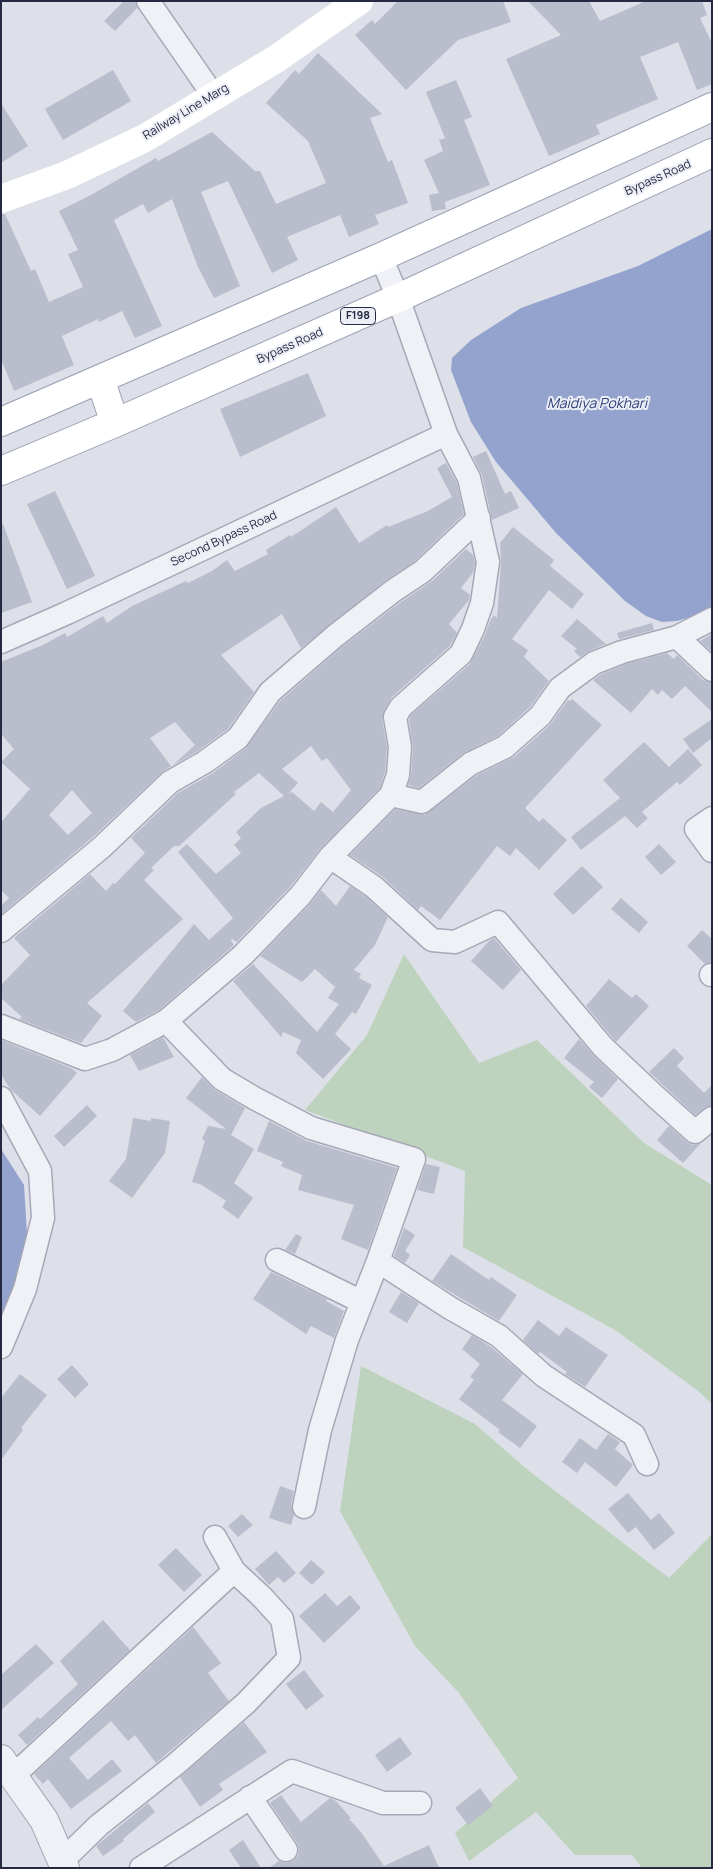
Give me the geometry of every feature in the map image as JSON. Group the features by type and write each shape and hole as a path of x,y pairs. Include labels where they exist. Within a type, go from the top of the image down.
{"main road":[{"name":"Railway Line Marg","path":"1,199 67,175 145,138 276,59 357,2"},
{"path":"1,422 381,256 712,107"},
{"name":"Bypass Road","path":"1,471 115,424 398,298 712,153"},
{"path":"100,379 115,424"}],"street":[{"path":"148,1 214,95"},
{"path":"1,1026 85,1060 112,1050 166,1021 243,954 300,896 330,857 391,795 398,775 400,747 395,717 401,707 460,654 473,629 482,603 488,562 479,518 469,478 446,434 398,298 381,256"},
{"name":"Second Bypass Road","path":"1,642 67,613 446,434"},
{"path":"1,931 102,847 170,782 205,762 238,738 270,692 335,636 393,591 423,572 479,518"},
{"path":"391,795 422,802 470,764 505,747 540,716 560,688 594,663 622,652 677,638 712,619"},
{"path":"677,638 712,670"},
{"path":"712,818 696,829 712,851"},
{"path":"330,857 374,887 432,940 455,942 498,922 603,1047 656,1097 695,1132 712,1118"},
{"path":"166,1021 222,1079 254,1098 311,1128 414,1159 378,1261 347,1340 320,1430 304,1507"},
{"path":"1,1098 40,1170 42,1218 25,1289 1,1347"},
{"path":"277,1260 362,1302"},
{"path":"378,1261 450,1308 499,1336 544,1376 634,1435 647,1464"},
{"path":"215,1537 234,1571 262,1597 282,1620 289,1658 246,1703 176,1764 99,1825 64,1864 44,1820 7,1768 234,1571"},
{"path":"141,1868 292,1770 383,1803 420,1804"},
{"path":"250,1797 286,1850"}],"green space":[{"path":"404,954 479,1063 537,1040 644,1143 712,1185 712,1404 697,1390 615,1330 463,1247 465,1171 305,1110 367,1035"},
{"path":"361,1366 475,1424 529,1471 669,1578 712,1534 712,1868 642,1868 632,1855 575,1855 536,1812 469,1861 455,1833 518,1778 459,1693 415,1646 340,1511"}],"water":[{"name":"Maidiya Pokhari","path":"712,229 712,608 698,615 677,621 662,622 646,616 625,601 556,533 496,462 471,422 451,370 452,358 471,340 521,308 638,266"},
{"path":"1,1149 24,1185 28,1250 1,1321"}],"building":[{"path":"124,1 135,1 137,8 115,31 104,21"},
{"path":"398,1 503,1 511,22 458,40 406,90 355,35 372,20 375,24"},
{"path":"528,1 589,1 600,21 646,1 702,1 707,15 700,18 712,43 712,84 697,90 678,42 640,57 658,99 596,125 600,134 549,156 506,59 561,35"},
{"path":"318,53 382,114 370,118 388,162 392,160 408,203 375,215 379,224 349,237 340,215 287,237 298,260 272,273 228,181 201,192 240,286 214,298 198,267 172,199 148,213 143,204 114,220 162,326 135,338 122,311 99,322 98,319 62,336 74,365 14,391 1,359 1,214 5,214 31,271 35,269 49,302 83,287 68,254 78,250 59,211 156,158 158,161 212,132 255,171 260,171 276,204 326,183 308,141 266,103 295,70 299,74"},
{"path":"113,70 131,101 63,140 45,109"},
{"path":"456,80 472,117 464,120 490,185 445,202 446,209 432,211 429,195 439,193 424,160 443,151 439,140 445,138 426,92"},
{"path":"1,103 28,146 1,163"},
{"path":"308,373 326,416 240,457 220,409"},
{"path":"486,451 505,494 511,491 519,508 492,520 482,475 473,457"},
{"path":"446,463 457,483 464,514 415,561 385,581 301,648 282,614 221,655 254,692 228,729 198,751 173,765 195,745 175,722 150,738 171,766 161,773 93,837 1,914 1,906 9,898 1,890 1,822 30,789 1,762 14,749 1,734 1,662 43,645 65,633 67,637 103,616 107,623 132,606 186,581 188,583 212,571 227,560 235,571 268,554 266,550 290,535 291,537 336,507 359,543 387,525 388,527 428,511 452,497 437,468","holes":["72,790 92,813 68,835 49,815"]},
{"path":"55,491 95,576 67,589 27,504"},
{"path":"1,524 3,524 32,602 1,613"},
{"path":"513,527 554,560 550,566 584,594 572,609 549,590 512,639 528,650 524,657 549,681 530,707 498,736 462,754 419,788 408,785 411,776 413,748 409,720 411,715 470,664 490,621 494,615 497,618 501,564 500,543"},
{"path":"466,549 473,555 475,563 473,573 461,588 470,595 469,600 449,624 457,633 450,646 392,697 384,711 382,719 387,748 385,772 380,788 321,848 290,887 237,942 232,939 231,941 234,945 159,1010 136,1022 123,1011 194,924 209,940 233,918 178,852 187,844 216,874 241,853 234,845 241,838 236,832 261,808 284,796 259,773 234,792 236,794 179,846 174,846 151,868 154,870 144,880 183,919 87,1003 102,1016 81,1043 19,1019 22,1017 1,998 1,985 30,955 14,938 90,874 106,891 113,883 115,884 145,853 131,838 178,793 213,773 246,748 280,701 343,646 432,581","holes":["311,746 322,761 327,758 351,790 333,812 321,802 314,811 292,792 288,794 298,783 282,769"]},
{"path":"577,619 606,644 580,657 574,651 577,649 561,636"},
{"path":"652,623 654,630 619,639 617,633"},
{"path":"712,634 712,652 700,641"},
{"path":"667,653 674,659 677,655 703,680 712,683 712,712 685,686 672,699 662,690 658,695 652,689 631,713 593,680 626,664"},
{"path":"572,699 602,725 525,808 539,822 543,818 567,840 539,870 516,848 510,856 497,846 440,920 421,906 418,910 383,877 350,855 395,809 425,815 477,775 514,757 549,726 568,700"},
{"path":"712,719 712,738 693,753 683,739"},
{"path":"644,742 669,767 688,749 702,765 680,785 677,782 642,812 648,818 637,828 625,816 581,850 571,837 620,798 603,780"},
{"path":"659,844 676,862 661,875 645,857"},
{"path":"582,866 603,887 573,915 553,894"},
{"path":"350,886 366,897 388,917 375,945 354,970 361,974 359,978 372,985 356,1014 352,1012 335,1034 351,1049 323,1079 296,1053 301,1040 283,1032 281,1037 233,981 253,964 317,1032 339,1004 328,998 335,987 315,969 302,982 260,956 321,890 336,906"},
{"path":"621,898 648,922 639,933 611,909"},
{"path":"702,930 712,939 712,962 705,964 687,946"},
{"path":"494,938 521,970 503,990 471,961"},
{"path":"609,979 632,998 636,994 649,1006 616,1042 586,1006"},
{"path":"163,1037 174,1057 139,1071 130,1055"},
{"path":"579,1039 618,1079 602,1098 589,1087 594,1082 564,1058"},
{"path":"1,1040 71,1068 77,1073 40,1116 10,1089 1,1074"},
{"path":"674,1048 684,1058 677,1066 704,1093 712,1085 712,1105 695,1115 649,1072"},
{"path":"202,1077 215,1090 245,1108 231,1135 254,1149 234,1183 253,1198 238,1219 222,1207 226,1201 202,1185 192,1182 205,1141 202,1139 208,1126 226,1129 186,1098"},
{"path":"87,1105 97,1116 64,1147 54,1136"},
{"path":"133,1118 151,1121 151,1118 170,1121 165,1153 132,1198 109,1181 126,1159"},
{"path":"269,1121 307,1141 397,1168 368,1250 341,1239 354,1205 298,1190 302,1175 281,1166 283,1162 257,1151"},
{"path":"669,1126 692,1145 700,1144 683,1163 657,1140"},
{"path":"426,1164 440,1167 434,1194 417,1190"},
{"path":"404,1228 415,1235 405,1251 410,1255 405,1263 394,1256"},
{"path":"296,1234 302,1237 295,1254 285,1250"},
{"path":"451,1254 489,1280 491,1277 517,1295 499,1321 432,1281"},
{"path":"271,1272 327,1299 326,1301 344,1311 334,1338 311,1326 306,1334 253,1299"},
{"path":"401,1292 419,1303 407,1323 389,1312"},
{"path":"538,1320 559,1336 566,1327 608,1355 585,1387 565,1374 567,1372 540,1352 538,1354 523,1340"},
{"path":"472,1335 491,1347 523,1374 502,1400 537,1426 520,1448 498,1432 500,1430 459,1399 474,1380 470,1377 480,1364 462,1349"},
{"path":"72,1365 89,1384 75,1398 57,1379"},
{"path":"20,1374 47,1395 21,1428 23,1430 1,1460 1,1398"},
{"path":"608,1434 620,1442 615,1449 633,1465 616,1487 585,1462 577,1473 562,1462 580,1438 596,1450"},
{"path":"280,1486 294,1491 291,1505 294,1515 291,1525 269,1518"},
{"path":"628,1493 651,1520 659,1513 675,1533 654,1550 636,1527 628,1533 608,1509"},
{"path":"242,1514 253,1525 238,1537 228,1526"},
{"path":"176,1548 202,1575 184,1592 158,1565"},
{"path":"276,1551 296,1573 284,1583 278,1577 269,1585 255,1569"},
{"path":"311,1560 325,1572 312,1585 299,1573"},
{"path":"325,1593 337,1606 350,1595 361,1608 324,1643 299,1616"},
{"path":"103,1620 130,1650 27,1745 18,1735 38,1717 40,1719 78,1684 60,1661"},
{"path":"193,1627 221,1663 208,1673 229,1701 156,1763 135,1735 128,1741 111,1721 69,1758 88,1780 112,1759 122,1771 71,1809 48,1779 43,1784 34,1774"},
{"path":"36,1644 54,1663 1,1710 1,1675"},
{"path":"304,1670 324,1696 306,1710 286,1684"},
{"path":"244,1722 267,1752 219,1784 223,1790 200,1807 180,1777"},
{"path":"400,1737 412,1754 387,1772 375,1755"},
{"path":"480,1788 493,1806 468,1825 455,1808"},
{"path":"281,1795 301,1822 330,1798 336,1801 351,1818 349,1819 361,1832 384,1866 429,1845 439,1868 269,1868 279,1861 286,1863 293,1861 298,1856 299,1850 297,1843 270,1803"},
{"path":"148,1803 155,1812 123,1839 124,1841 103,1856 96,1846"},
{"path":"243,1840 261,1868 241,1868 229,1850"}]}
